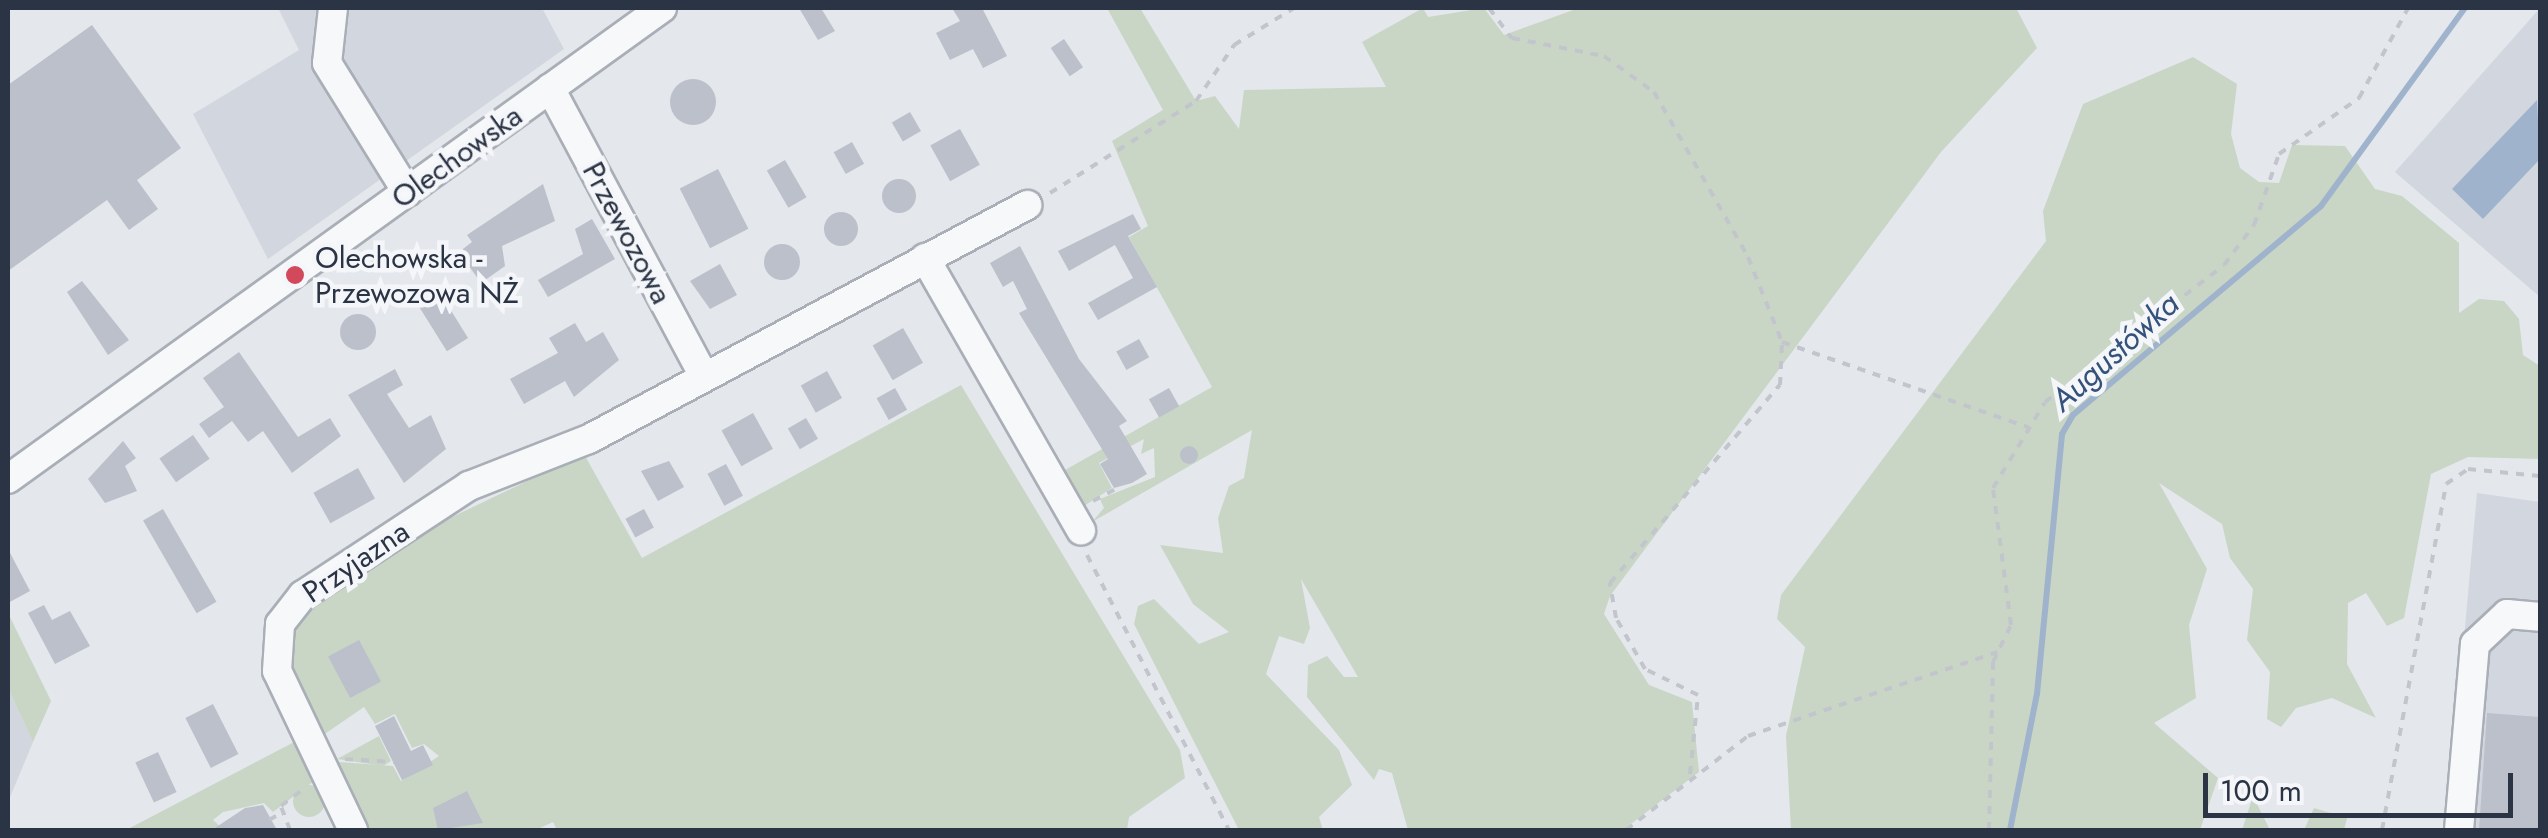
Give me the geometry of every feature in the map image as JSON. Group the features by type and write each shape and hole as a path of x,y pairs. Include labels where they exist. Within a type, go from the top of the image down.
{"street":[{"path":"333,8 327,63 407,192"},
{"name":"Olechowska","path":"8,479 662,8"},
{"name":"Przewozowa","path":"550,88 704,377"},
{"path":"704,377 1028,205"},
{"path":"926,258 1081,530"},
{"name":"Przyjazna","path":"353,830 277,671 276,640 289,608 469,486 589,440 704,377"},
{"path":"2459,830 2475,644 2506,614 2540,618"}],"path":[{"path":"1028,205 1196,101 1234,44 1294,8"},
{"path":"1489,8 1512,38 1604,56 1654,92 1748,257 1782,342 1780,385 1610,583 1616,618 1645,670 1698,695 1688,775"},
{"path":"1989,830 1993,662 2002,650 2011,605 1993,488 2030,428 2066,382 2224,265 2254,225 2280,154 2359,98 2408,8"},
{"path":"1782,342 2030,428"},
{"path":"2382,830 2446,484 2468,470 2540,476"},
{"path":"1081,530 1229,830"},
{"path":"1626,830 1688,775 1748,736 2002,650"},
{"path":"269,820 281,812 288,797 338,759 394,762"},
{"path":"281,812 290,830"}],"shaded area":[{"path":"278,8 542,8 564,49 268,259 193,114 299,50"},
{"path":"2540,8 2540,297 2395,172"},
{"path":"2477,493 2540,502 2540,830 2447,830"},
{"path":"8,688 33,742 8,802"}],"green space":[{"path":"1107,8 1140,8 1196,101 1215,96 1239,129 1244,90 1386,87 1362,42 1423,8 1428,17 1484,8 1504,35 1579,8 2016,8 2037,48 1941,152 1610,596 1604,614 1649,685 1692,702 1699,772 1623,830 1408,830 1392,773 1379,769 1374,780 1307,697 1308,665 1327,656 1344,677 1358,677 1301,579 1310,628 1304,644 1279,636 1266,674 1339,750 1352,785 1319,817 1323,830 1239,830 1134,624 1138,606 1154,599 1199,644 1229,632 1193,604 1160,545 1223,553 1218,518 1229,486 1244,478 1252,430 1092,522 1104,508 1100,499 1155,477 1154,448 1141,454 1144,439 1099,463 1112,488 1084,506 1058,474 1212,387 1129,237 1148,226 1112,141 1163,110"},
{"path":"2193,57 2237,84 2231,134 2240,168 2259,182 2279,183 2292,145 2345,146 2375,189 2402,196 2459,243 2459,313 2479,299 2504,301 2519,319 2523,355 2540,366 2540,459 2468,457 2431,474 2404,618 2387,626 2366,593 2348,603 2347,664 2376,718 2332,698 2296,708 2281,727 2267,719 2270,672 2247,640 2253,589 2230,558 2222,524 2159,483 2207,569 2189,625 2196,698 2154,723 2218,778 2200,830 1791,830 1786,736 1805,647 1777,619 1781,595 2046,241 2043,211 2083,104"},
{"path":"961,385 1180,750 1185,778 1129,817 1127,830 557,830 553,822 536,830 362,830 332,772 339,762 393,766 401,781 439,756 424,744 412,748 395,714 375,724 364,707 316,740 282,659 298,610 404,540 584,454 642,558"},
{"path":"8,613 51,701 33,742 8,688"},
{"path":"379,736 391,761 383,766 337,759"},
{"path":"300,739 318,778 273,812 264,803 223,812 213,820 224,830 126,830"},
{"path":"309,785 320,790 325,801 320,812 309,817 298,812 293,801 298,790"},
{"path":"2253,796 2270,830 2242,830"},
{"path":"2314,808 2347,818 2344,830 2304,830"}],"water":[{"path":"2537,100 2540,159 2483,219 2452,189"}],"building":[{"path":"799,8 821,8 835,31 818,40"},
{"path":"952,8 982,8 1007,56 983,68 973,49 950,60 936,33 960,21"},
{"path":"92,25 181,148 137,180 158,209 129,230 107,200 8,271 8,85"},
{"path":"1064,39 1083,67 1070,76 1051,48"},
{"path":"693,79 709,86 716,102 709,118 693,125 677,118 670,102 677,86"},
{"path":"910,112 921,131 903,142 892,122"},
{"path":"960,129 980,165 950,181 930,145"},
{"path":"852,142 864,164 846,174 834,152"},
{"path":"785,160 806,197 788,208 767,170"},
{"path":"718,169 748,229 710,248 680,189"},
{"path":"899,179 911,184 916,196 911,208 899,213 887,208 882,196 887,184"},
{"path":"543,184 555,221 502,246 505,266 481,283 459,252 472,242 467,235"},
{"path":"841,212 853,217 858,229 853,241 841,246 829,241 824,229 829,217"},
{"path":"1133,214 1141,229 1128,236 1157,287 1098,320 1088,303 1133,278 1115,245 1069,271 1058,251"},
{"path":"592,219 615,259 548,297 538,280 583,254 575,229"},
{"path":"782,244 795,249 800,262 795,275 782,280 769,275 764,262 769,249"},
{"path":"1020,246 1079,359 1127,421 1119,426 1147,474 1132,483 1114,488 1100,464 1108,459 1019,313 1027,309 1013,281 1003,287 990,263"},
{"path":"720,264 737,295 710,309 690,281"},
{"path":"82,281 129,340 108,355 67,292"},
{"path":"440,293 468,338 447,351 419,306"},
{"path":"358,314 371,319 376,332 371,345 358,350 345,345 340,332 345,319"},
{"path":"575,323 586,342 603,332 619,360 574,397 565,381 524,404 510,379 558,353 549,338"},
{"path":"903,328 923,363 893,380 873,346"},
{"path":"1139,339 1149,357 1126,370 1116,352"},
{"path":"239,352 298,437 330,418 341,436 292,473 263,431 248,442 232,421 209,438 199,424 224,407 203,378"},
{"path":"395,369 403,385 387,394 409,428 431,415 446,449 404,483 348,395"},
{"path":"827,371 842,398 816,413 801,386"},
{"path":"895,388 907,410 889,420 877,398"},
{"path":"1169,388 1179,406 1159,418 1149,399"},
{"path":"753,413 773,449 741,466 722,430"},
{"path":"806,418 818,439 800,449 788,428"},
{"path":"193,435 210,459 176,482 159,459"},
{"path":"123,441 136,458 125,466 137,491 105,503 88,479"},
{"path":"1189,446 1198,455 1189,464 1180,455"},
{"path":"669,461 684,487 658,501 641,471"},
{"path":"726,464 743,496 724,506 707,474"},
{"path":"358,468 375,499 330,523 313,493"},
{"path":"163,509 216,602 197,613 143,520"},
{"path":"644,509 654,528 635,537 625,519"},
{"path":"8,549 30,591 8,603"},
{"path":"44,605 52,620 70,611 90,646 55,664 28,613"},
{"path":"359,640 381,681 350,698 328,656"},
{"path":"213,704 238,754 211,768 185,718"},
{"path":"2487,713 2540,717 2540,830 2479,830"},
{"path":"394,716 411,751 423,745 433,765 402,780 375,726"},
{"path":"158,752 177,792 154,802 135,763"},
{"path":"467,791 483,823 438,830 433,808"},
{"path":"263,805 277,830 212,830 245,808"}],"waterway":[{"name":"Augustówka","path":"2010,830 2037,694 2062,434 2073,415 2321,206 2465,8"}],"place":[{"name":"Olechowska - Przewozowa NŻ","path":"295,275"}]}
